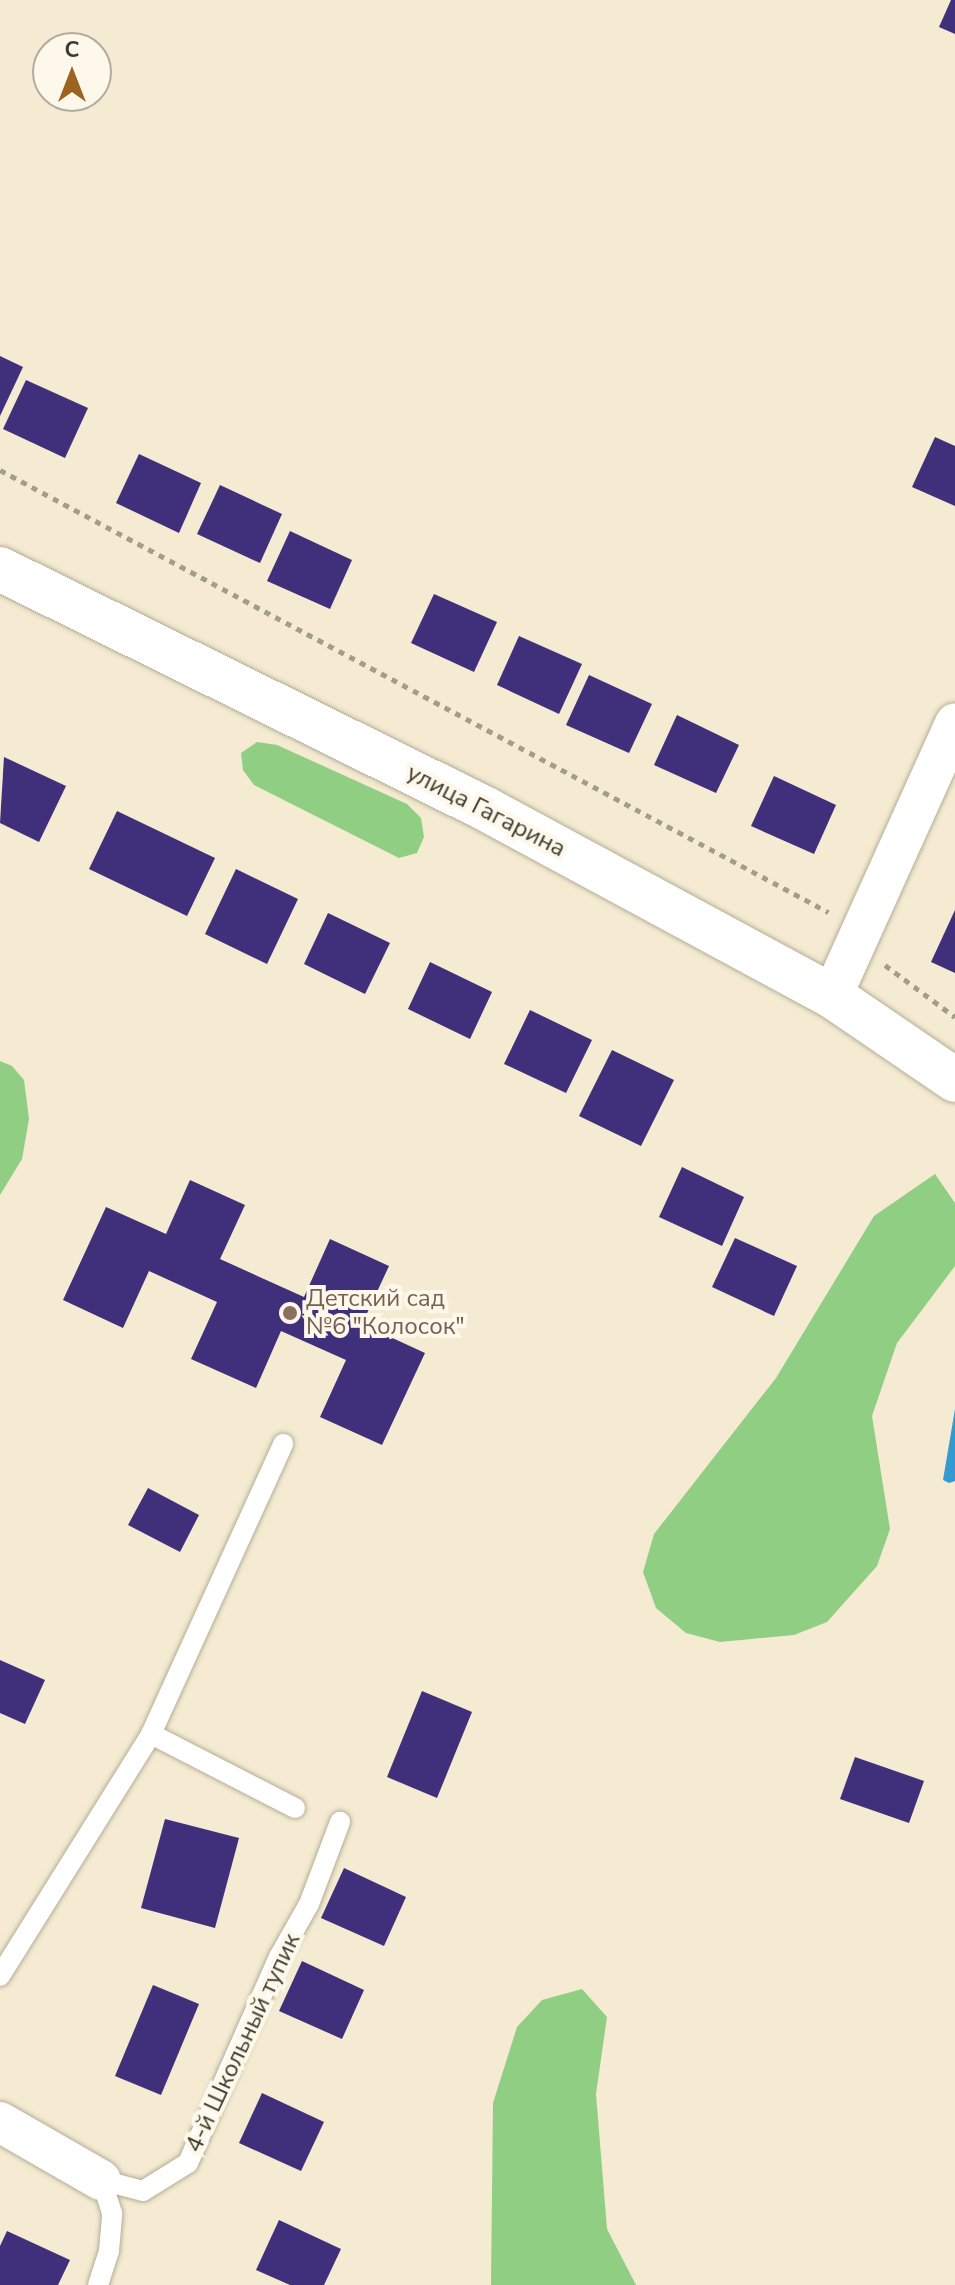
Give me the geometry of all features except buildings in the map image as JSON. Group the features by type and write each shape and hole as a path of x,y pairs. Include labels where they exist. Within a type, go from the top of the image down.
{"main road":[{"name":"улица Гагарина","path":"0,569 486,809 832,996 955,1080"}],"street":[{"path":"832,996 955,723"},
{"path":"0,2122 101,2180"}],"lane":[{"path":"0,1976 151,1734 283,1444"},
{"path":"151,1734 295,1808"},
{"name":"4-й Школьный тупик","path":"101,2180 143,2191 188,2163 279,1957 309,1904 340,1822"},
{"path":"98,2285 109,2251 112,2213 101,2180"}],"path":[{"path":"0,470 823,907 856,944 955,1017"}],"green space":[{"path":"257,742 277,745 407,804 421,818 424,837 417,853 399,858 254,785 243,770 241,753"},
{"path":"0,1061 12,1066 24,1080 29,1119 22,1159 0,1195"},
{"path":"935,1174 955,1203 955,1266 897,1343 872,1416 890,1529 877,1566 827,1622 794,1635 720,1642 686,1633 656,1608 643,1572 654,1534 776,1378 874,1216"},
{"path":"582,1989 607,2017 596,2094 607,2229 636,2285 491,2285 493,2103 517,2027 542,2000"}],"water":[{"path":"955,1409 955,1481 949,1483 943,1480"}],"place":[{"name":"Детский сад №6 \"Колосок\"","path":"290,1313"}]}
